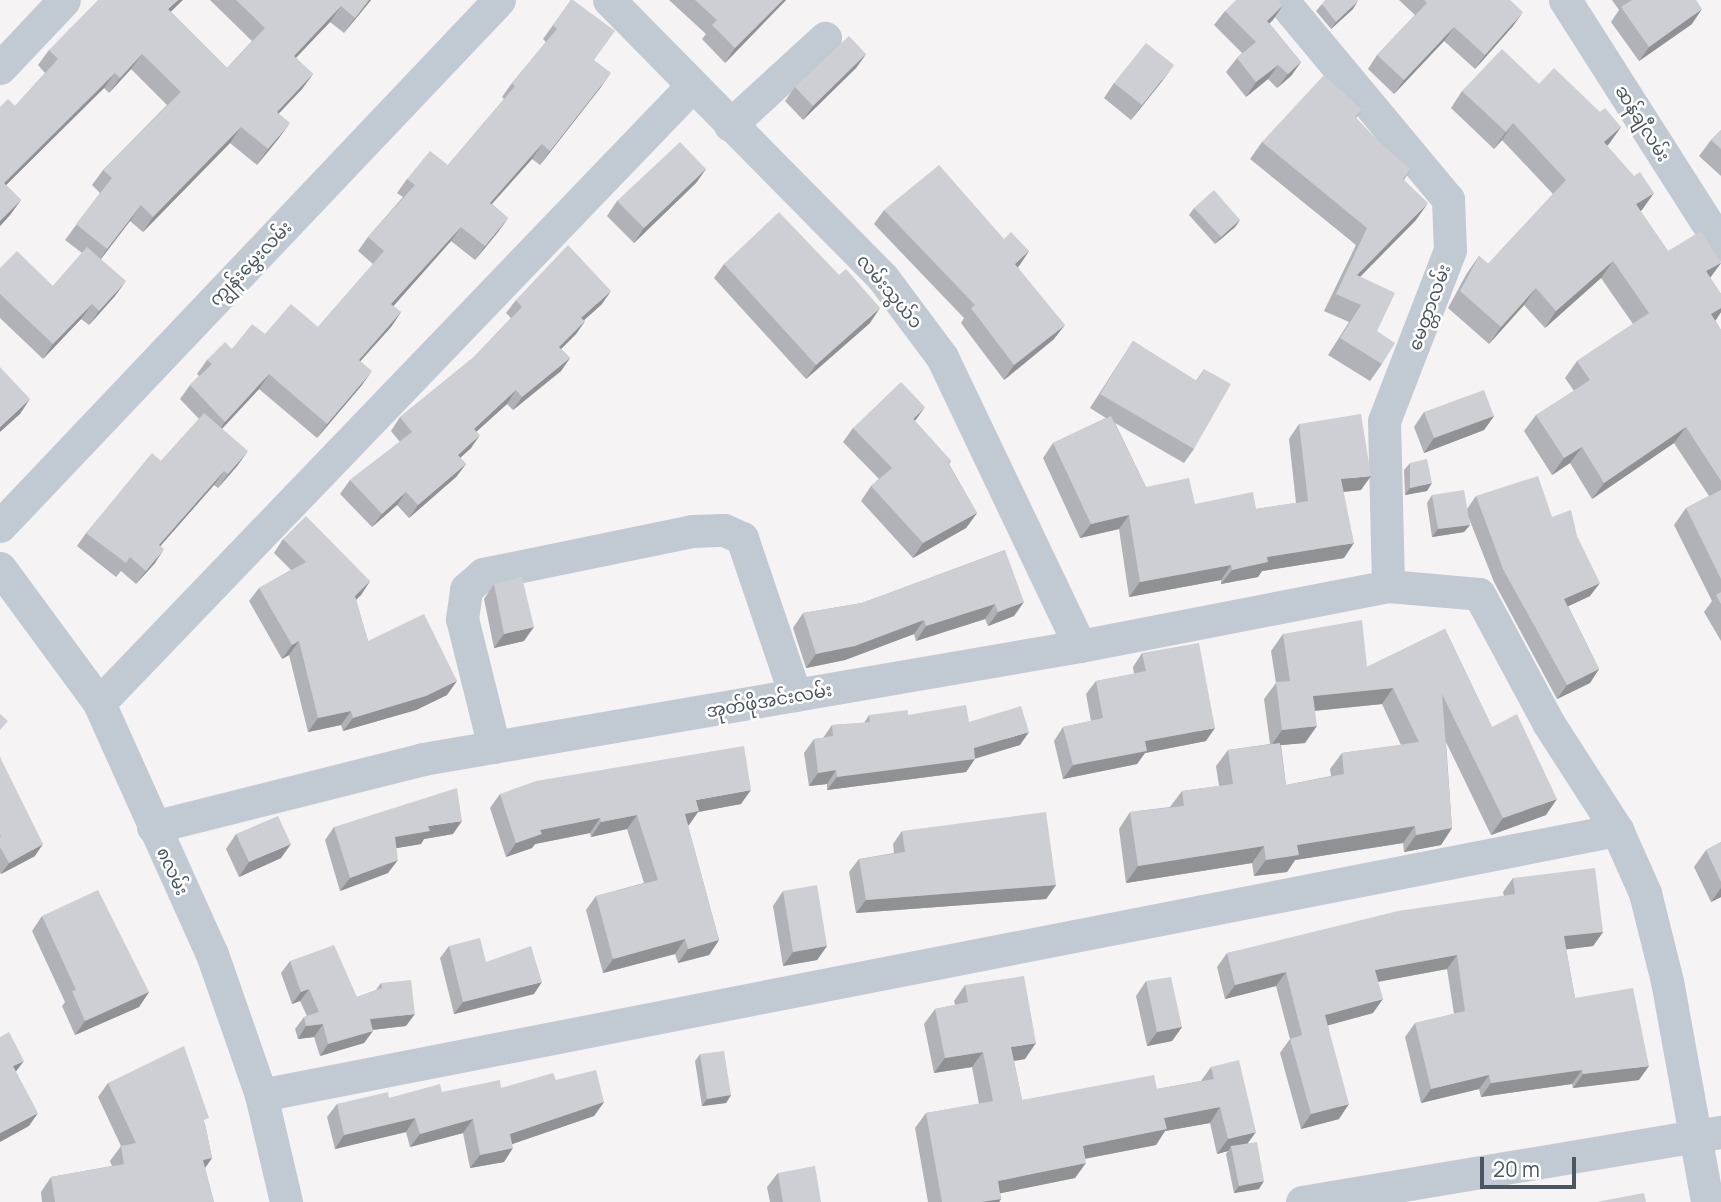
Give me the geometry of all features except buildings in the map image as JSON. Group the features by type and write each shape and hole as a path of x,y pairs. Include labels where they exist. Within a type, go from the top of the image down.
{"street":[{"path":"0,68 64,0"},
{"name":"ကျွန်းမွှေးလမ်း","path":"0,526 499,0"},
{"name":"လမ်းသွယ်၁","path":"608,0 883,278 942,357 1080,646"},
{"name":"မေတ္တာလမ်း","path":"1282,0 1448,199 1450,250 1384,421 1388,586"},
{"name":"ဆန်ချီလမ်း","path":"1565,0 1721,245"},
{"path":"730,125 825,38"},
{"path":"99,703 692,86"},
{"path":"494,747 462,619 466,590 483,574 692,531 724,530 742,538 795,695"},
{"name":"၈လမ်း","path":"0,568 99,703 212,954 261,1095 286,1202"},
{"name":"အုတ်ဖိုအင်းလမ်း","path":"153,827 423,759 1080,646 1388,586 1479,594 1549,724 1617,830"},
{"path":"261,1095 1617,830 1645,894 1709,1134 1707,1202"},
{"path":"1302,1202 1406,1193 1709,1134"}]}
